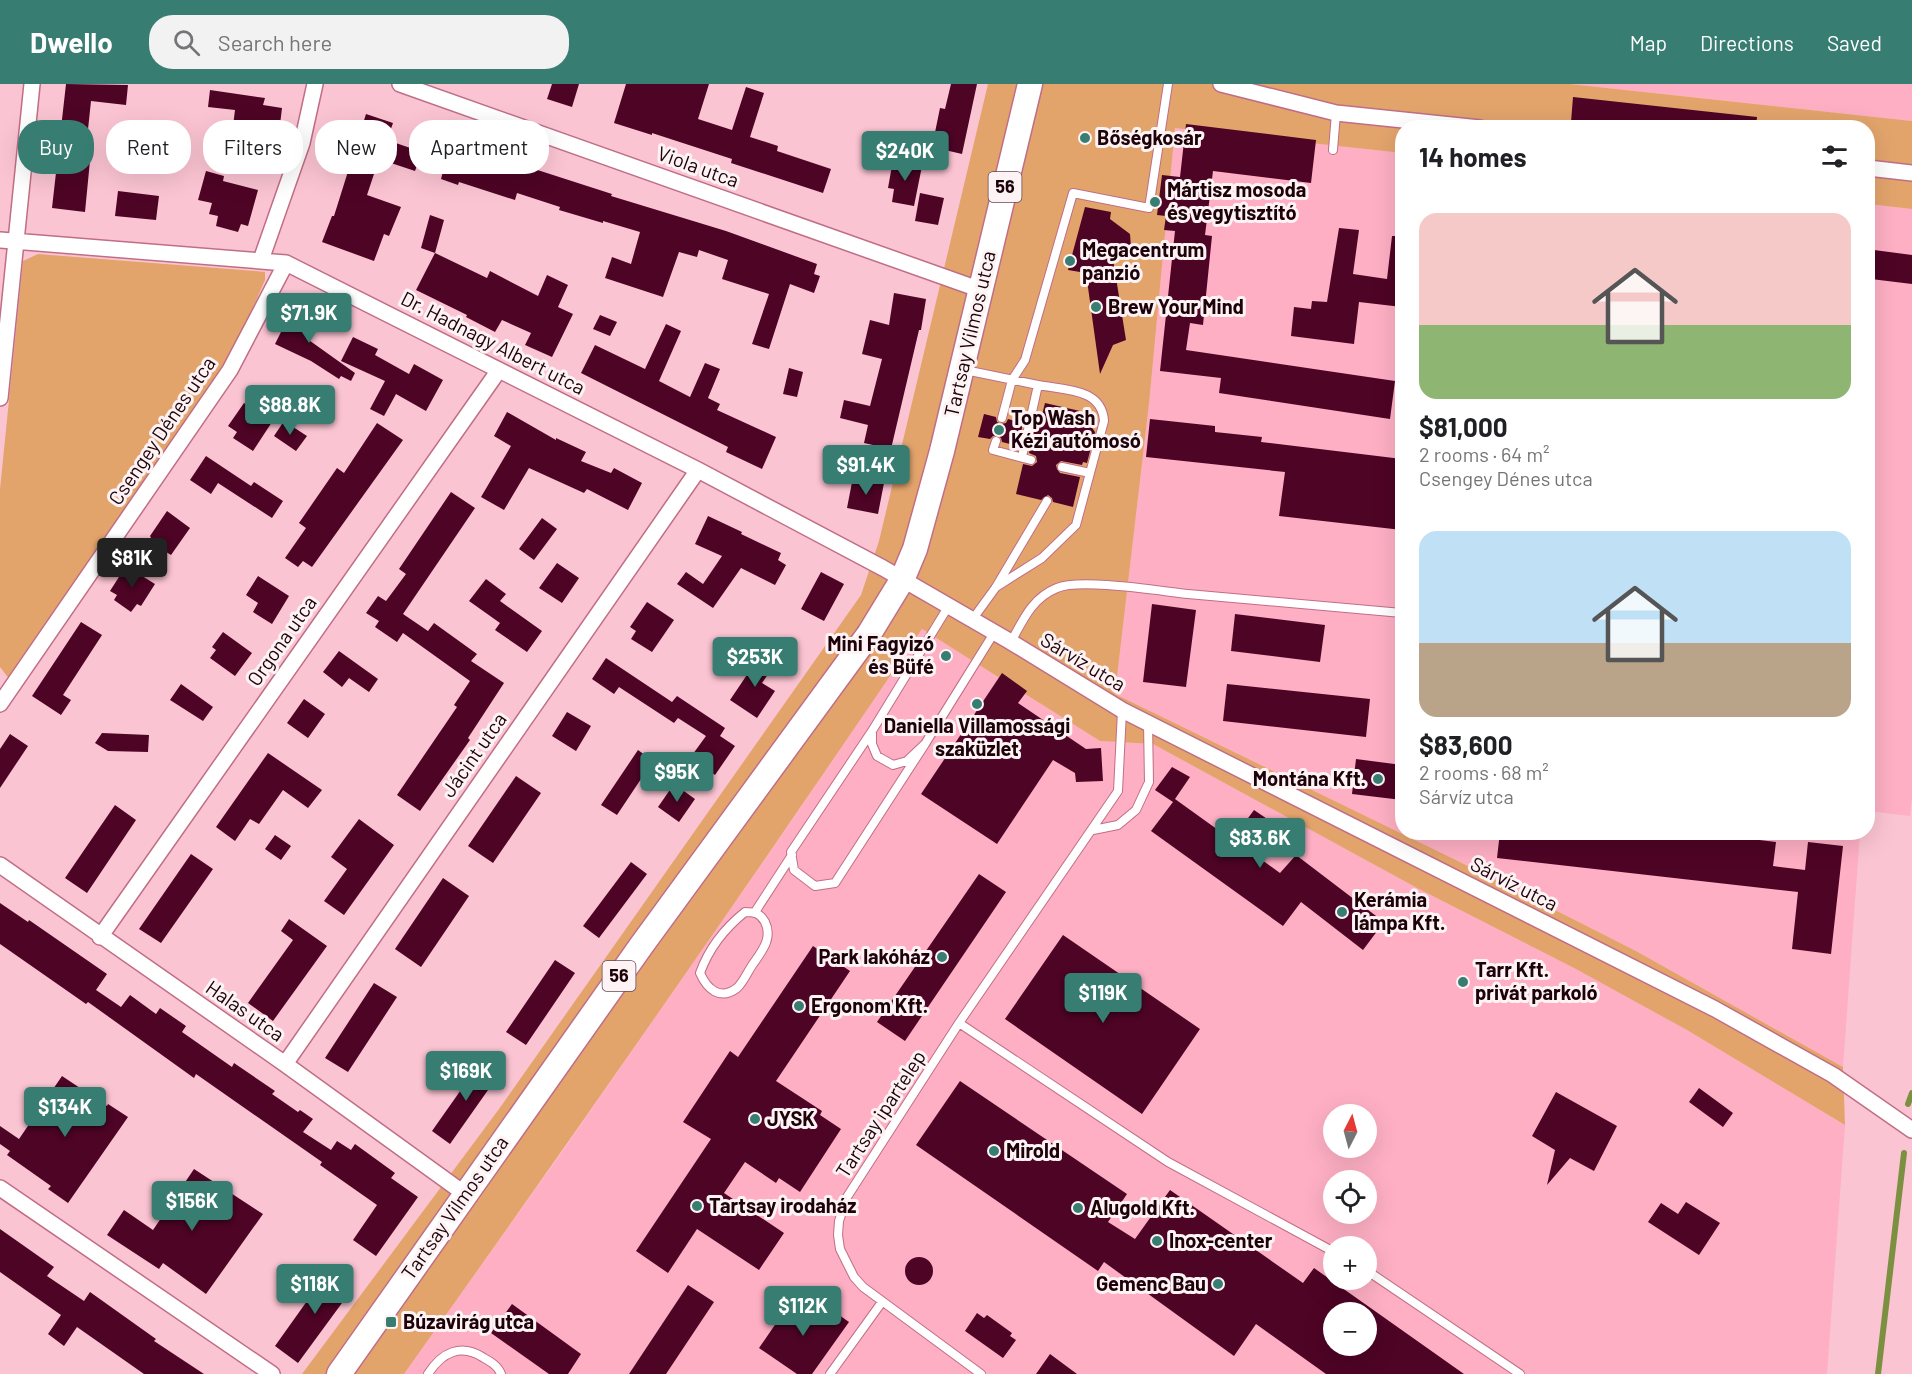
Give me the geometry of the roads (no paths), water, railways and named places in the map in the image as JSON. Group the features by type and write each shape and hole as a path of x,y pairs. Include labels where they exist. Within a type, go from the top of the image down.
{"main road":[{"name":"Tartsay Vilmos utca","path":"339,1374 641,946 869,634 902,580 915,549 962,369 1030,84"}],"street":[{"path":"0,398 32,84"},
{"path":"261,260 302,143 315,84"},
{"name":"Viola utca","path":"400,84 981,290"},
{"path":"1221,84 1336,113 1403,120"},
{"path":"1875,173 1912,172"},
{"name":"Dr. Hadnagy Albert utca","path":"0,240 286,263 698,470 902,580"},
{"name":"Csengey Dénes utca","path":"0,704 5,685 230,370 286,263"},
{"name":"Orgona utca","path":"100,936 499,370"},
{"name":"Jácint utca","path":"285,1064 698,470"},
{"name":"Sárvíz utca","path":"902,580 1011,642 1122,710 1715,1009 1833,1075 1912,1130"},
{"name":"Halas utca","path":"0,865 285,1064 465,1194"},
{"path":"0,1188 272,1374"}],"lane":[{"path":"1002,418 1012,380 1025,360 1073,193 1149,208 1168,84"},
{"path":"1333,150 1336,113"},
{"path":"962,369 1088,396 1101,406 1104,421 1076,525 1042,558 996,587"},
{"path":"1022,457 1038,385"},
{"path":"996,441 993,450 1031,460"},
{"path":"1062,467 1090,473"},
{"path":"972,620 996,587 1047,501"},
{"path":"1011,642 1032,605 1039,598 1059,587 1071,585 1395,612"},
{"path":"948,607 872,731 791,852 794,870 815,886 835,883 994,633"},
{"name":"Tartsay ipartelep","path":"981,1374 863,1287 845,1263 840,1249 837,1236 842,1209 878,1147 959,1023 1118,791 1122,710"},
{"path":"1092,830 1118,825 1136,810 1149,782 1148,722"},
{"path":"872,731 872,744 877,756 893,765 907,761 925,744"},
{"path":"755,912 792,855"},
{"path":"745,912 755,912 760,915 769,932 765,946 738,988 726,993 715,992 706,986 700,973 705,961 728,926 745,912"},
{"path":"959,1023 1168,1162 1323,1246"},
{"path":"1377,1277 1520,1374"},
{"path":"830,1374 882,1302"},
{"path":"428,1374 440,1359 458,1350 466,1350 476,1353 494,1365 501,1374"}],"waterway":[{"path":"1908,1104 1912,1093"},
{"path":"1878,1374 1904,1153"}],"place":[{"name":"Bőségkosár","path":"1085,138"},
{"name":"Mártisz mosoda és vegytisztító","path":"1155,202"},
{"name":"Megacentrum panzió","path":"1070,261"},
{"name":"Brew Your Mind","path":"1096,307"},
{"name":"Top Wash Kézi autómosó","path":"999,430"},
{"name":"Mini Fagyizó és Büfé","path":"946,656"},
{"name":"Daniella Villamossági szaküzlet","path":"977,704"},
{"name":"Montána Kft.","path":"1378,779"},
{"name":"Kerámia lámpa Kft.","path":"1342,912"},
{"name":"Park lakóház","path":"942,957"},
{"name":"Tarr Kft. privát parkoló","path":"1463,982"},
{"name":"Ergonom Kft.","path":"799,1006"},
{"name":"JYSK","path":"755,1119"},
{"name":"Mirold","path":"994,1151"},
{"name":"Tartsay irodaház","path":"697,1206"},
{"name":"Alugold Kft.","path":"1078,1208"},
{"name":"Inox-center","path":"1157,1241"},
{"name":"Gemenc Bau","path":"1218,1284"},
{"name":"Búzavirág utca","path":"391,1322"}]}
